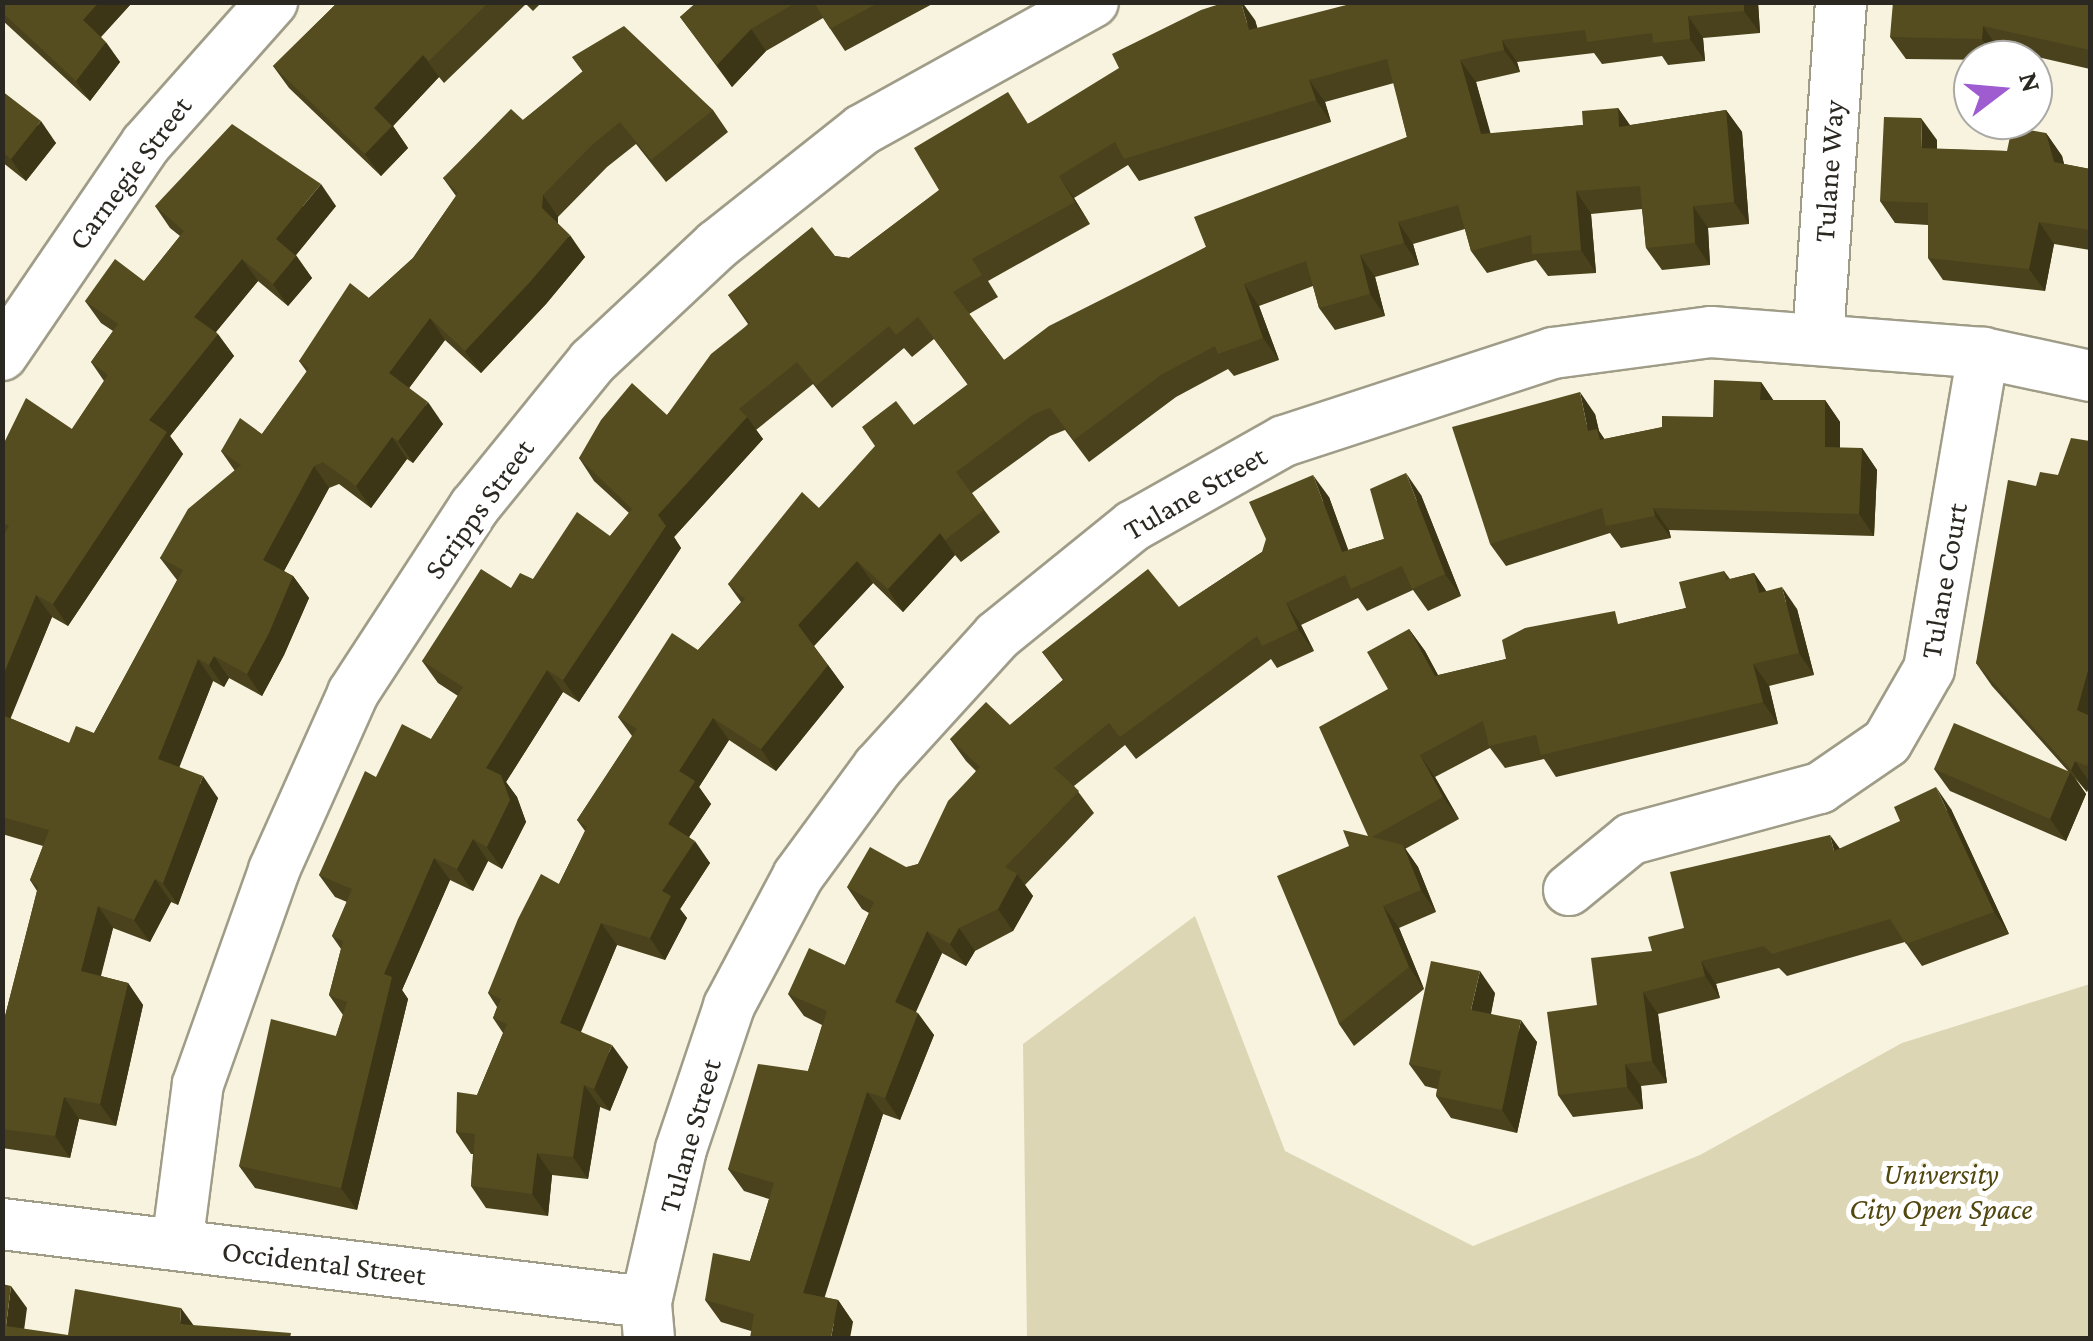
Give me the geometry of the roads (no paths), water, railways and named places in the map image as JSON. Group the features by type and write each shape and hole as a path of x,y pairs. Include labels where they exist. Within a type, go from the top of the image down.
{"street":[{"name":"Tulane Way","path":"1818,339 1841,2"},
{"name":"Scripps Street","path":"177,1245 198,1084 274,870 354,693 475,506 592,362 717,245 862,130 1084,4"},
{"name":"Carnegie Street","path":"2,355 146,144 259,7"},
{"name":"Tulane Street","path":"648,1320 681,1149 738,990 798,876 866,782 996,636 1132,526 1284,442 1417,391 1573,350 1712,332 1983,353 2090,376"},
{"name":"Tulane Court","path":"1569,890 1631,838 1820,788 1887,742 1929,669 1983,353"},
{"name":"Occidental Street","path":"2,1224 177,1245 648,1320"}],"park label":[{"name":"University City Open Space","path":"1941,1191"}]}
